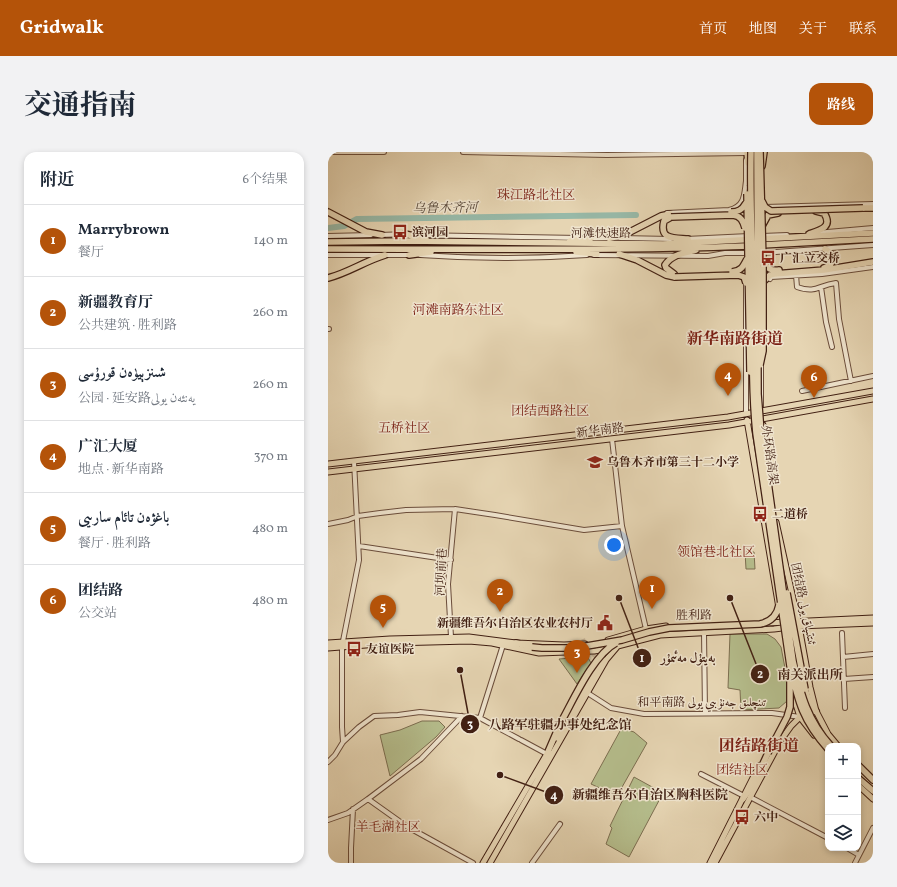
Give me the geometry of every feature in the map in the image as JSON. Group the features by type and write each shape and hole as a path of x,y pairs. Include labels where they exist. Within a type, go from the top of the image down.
{"highway":[{"path":"747,152 746,231 750,375 753,391"},
{"name":"外环路高架","path":"747,152 753,281 753,391 756,433 789,662 800,706 809,725 825,746"},
{"name":"外环路高架","path":"757,152 758,375 761,432 793,661 804,705 813,723 829,743"},
{"path":"758,375 763,351 763,261 760,152"},
{"path":"761,171 764,152"},
{"path":"688,239 670,238 664,234 664,221 670,216 737,212 743,208 747,201"},
{"path":"761,204 770,211 820,208 873,208"},
{"path":"761,226 768,215 772,213 816,211 824,213 828,222 826,226 819,231 809,234"},
{"path":"328,212 366,232 382,235"},
{"path":"609,238 622,236 661,216 733,215 743,220 746,231"},
{"name":"河滩快速路","path":"328,242 663,244 873,233"},
{"path":"405,234 419,238 456,242"},
{"path":"551,244 591,238"},
{"name":"河滩快速路","path":"328,249 704,248 873,239"},
{"path":"704,248 675,256 668,260 665,265 668,271 674,276 738,271 747,259"},
{"path":"763,261 769,269 773,271 827,267 833,260 833,256 825,248"},
{"path":"409,255 456,249"},
{"path":"548,249 597,254"},
{"path":"619,254 637,260 666,275 738,275 744,277 748,287"},
{"path":"328,278 343,274 385,255"},
{"path":"763,282 765,279 774,274 824,270 873,262"},
{"path":"779,563 790,608 805,689 810,704 816,711"},
{"path":"516,643 542,648 575,648 622,640 668,628 766,623 776,614 779,608 779,595"},
{"path":"547,754 560,724 599,657 609,647 622,640"},
{"path":"743,797 753,785 787,717 790,707 789,662"},
{"path":"861,769 873,778"},
{"path":"861,769 873,784"},
{"path":"859,779 873,795"},
{"path":"861,786 873,795"}],"main road":[{"name":"新华南路","path":"328,464 728,418 873,391"},
{"name":"新华南路","path":"328,472 729,426 873,399"},
{"name":"团结路 ئىتتىپاق يولى","path":"762,411 777,528 799,623 810,686 816,711 828,734 836,743"},
{"name":"团结路 ئىتتىپاق يولى","path":"710,863 781,724 787,716 794,698 789,658 771,566 746,414"},
{"path":"661,425 662,433"},
{"path":"342,644 469,641 503,645 540,653 606,649 660,635 783,628 799,623 873,618"},
{"name":"胜利路","path":"328,643 342,644 469,636 516,643 571,645 612,639 646,629 673,625 692,626 782,622 799,623"},
{"path":"799,623 873,623"},
{"path":"490,863 585,692 612,639"},
{"name":"胜利路","path":"328,648 342,644"},
{"path":"483,863 585,692 617,646"},
{"path":"794,698 800,717 825,749"},
{"path":"714,863 781,740 791,726 800,717 816,711"}],"street":[{"path":"328,152 384,152"},
{"path":"464,152 607,155 747,152 745,231 740,237"},
{"path":"760,152 760,232 762,236"},
{"path":"653,220 660,214 669,212 729,210 737,208 742,201 746,181"},
{"path":"761,204 873,204"},
{"path":"328,236 405,234 688,239 809,234 873,228"},
{"path":"328,255 409,255 487,258 549,258 597,254 708,256 725,253 767,252 873,245"},
{"path":"762,411 759,264 767,252"},
{"path":"742,253 746,263 746,414"},
{"path":"759,294 764,284 772,277 822,274 873,267"},
{"path":"796,276 798,287 807,290 818,289 826,284 836,282 839,319 851,381"},
{"path":"821,287 826,322 832,347"},
{"path":"802,391 873,376"},
{"path":"612,439 622,526 646,629"},
{"path":"343,742 342,644 359,560 358,516 353,469 354,461"},
{"path":"328,524 348,520 358,516 406,510 455,509 584,530 622,526"},
{"name":"河坝前巷","path":"451,637 448,584 455,509"},
{"path":"359,546 451,560"},
{"path":"704,632 705,713"},
{"path":"842,633 846,708"},
{"path":"480,718 503,645"},
{"path":"843,657 873,654"},
{"path":"844,679 873,677"},
{"name":"和平南路 تىنچلىق جەنۇبىي يولى","path":"585,692 612,708 644,714 772,713 800,717"},
{"path":"328,762 335,755 343,742 359,727 374,716 420,712 480,718 547,754"},
{"path":"328,820 354,809 421,759 462,716"},
{"path":"700,774 743,797"},
{"path":"750,796 825,836"},
{"path":"368,799 406,826 473,863"},
{"path":"351,863 354,809"},
{"path":"532,863 560,824"},
{"path":"855,863 873,828"},
{"path":"852,851 859,854"}],"green space":[{"path":"745,552 754,552 755,569 746,569"},
{"path":"730,634 767,634 775,639 781,647 789,689 787,701 779,708 741,710 740,690 728,688"},
{"path":"583,654 586,654 591,663 577,684 559,659 583,657"},
{"path":"422,721 439,721 445,727 436,737 390,776 380,735 400,730"},
{"path":"624,729 634,732 647,743 617,796 591,784 620,731"},
{"path":"634,777 663,793 629,857 606,844 612,828 610,826"}],"waterway":[{"name":"乌鲁木齐河","path":"328,228 344,226 357,219 636,215"}],"tunnel":[{"path":"583,639 587,648 608,664"}],"place":[{"name":"滨河园","path":"400,232"},
{"name":"广汇立交桥","path":"768,258"},
{"name":"广汇大厦","path":"728,396"},
{"name":"团结路","path":"814,398"},
{"name":"乌鲁木齐市第三十二小学","path":"595,462"},
{"name":"二道桥","path":"760,514"},
{"name":"بەيتۇل مەئىمۇر","path":"619,598"},
{"name":"南关派出所","path":"730,598"},
{"name":"Marrybrown","path":"652,609"},
{"name":"新疆教育厅","path":"500,612"},
{"name":"新疆维吾尔自治区农业农村厅","path":"605,623"},
{"name":"باغۋەن تائام سارىيى","path":"383,628"},
{"name":"友谊医院","path":"354,649"},
{"name":"八路军驻疆办事处纪念馆","path":"460,670"},
{"name":"شىنزېيۈەن قورۇسى","path":"577,673"},
{"name":"新疆维吾尔自治区胸科医院","path":"500,775"},
{"name":"六中","path":"742,817"}],"district":[{"name":"珠江路北社区","path":"536,194"},
{"name":"河滩南路东社区","path":"458,309"},
{"name":"新华南路街道","path":"735,338"},
{"name":"团结西路社区","path":"550,410"},
{"name":"五桥社区","path":"404,427"},
{"name":"领馆巷北社区","path":"716,551"},
{"name":"团结路街道","path":"759,745"},
{"name":"团结社区","path":"742,769"},
{"name":"羊毛湖社区","path":"388,826"}]}
